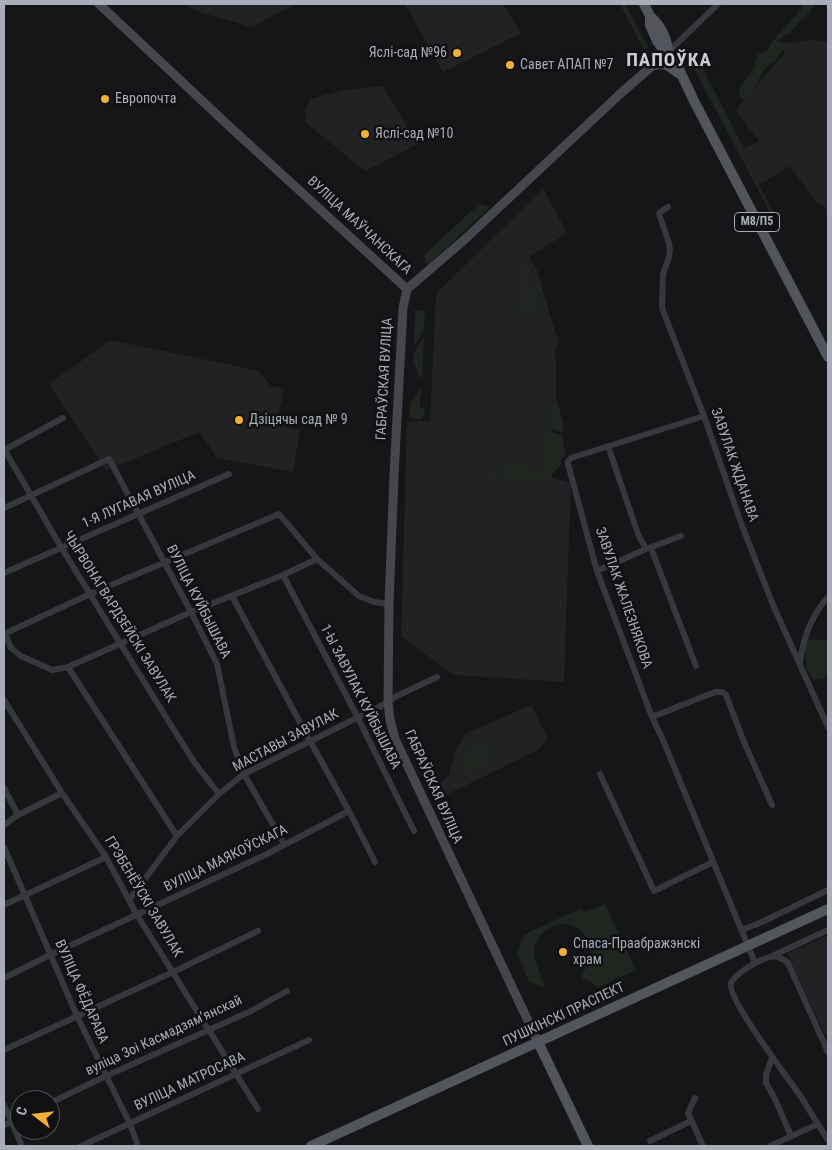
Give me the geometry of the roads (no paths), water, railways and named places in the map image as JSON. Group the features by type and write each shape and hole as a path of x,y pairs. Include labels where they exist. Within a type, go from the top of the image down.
{"main road":[{"name":"ВУЛІЦА МАЎЧАНСКАГА","path":"99,4 407,289 470,234 668,52"},
{"name":"М8/П5","path":"644,4 650,16 650,25 657,42 668,52 677,65 828,357"},
{"path":"653,65 669,65 682,76"},
{"name":"ГАБРАЎСКАЯ ВУЛІЦА","path":"407,289 403,308 388,604 388,702 390,720 395,739 588,1146"},
{"name":"ПУШКІНСКІ ПРАСПЕКТ","path":"311,1146 828,909"}],"street":[{"path":"668,52 718,4"},
{"name":"ЗАВУЛАК ЖДАНАВА","path":"668,207 659,214 670,250 663,274 662,308 704,416 741,523 773,605 828,727"},
{"path":"696,666 648,548 638,534 608,446 704,416"},
{"path":"4,450 64,418"},
{"name":"ЗАВУЛАК ЖАЛЕЗНЯКОВА","path":"608,446 570,458 568,461 597,571 652,717 755,963"},
{"name":"ЧЫРВОНАГВАРДЗЕЙСКІ ЗАВУЛАК","path":"4,450 61,547 186,750 219,794"},
{"name":"ВУЛІЦА КУЙБЫШАВА","path":"31,496 110,459 217,664 234,747 244,774 284,844"},
{"name":"1-Я ЛУГАВАЯ ВУЛІЦА","path":"4,573 229,474"},
{"path":"4,508 31,496"},
{"path":"317,559 283,575 191,612 68,667 52,670 21,656 11,648 4,634 90,594 279,514 317,559 359,596 374,602 388,604"},
{"path":"597,571 648,548 681,536"},
{"name":"1-Ы ЗАВУЛАК КУЙБЫШАВА","path":"283,575 358,718 414,831"},
{"path":"232,596 375,862"},
{"path":"800,663 802,644 809,626 815,614 828,597"},
{"path":"68,667 177,836"},
{"name":"МАСТАВЫ ЗАВУЛАК","path":"130,900 177,836 219,794 244,774 437,677"},
{"path":"652,717 715,692 722,692 726,695 744,742 772,805"},
{"name":"ГРЭБЕНЁЎСКІ ЗАВУЛАК","path":"4,700 106,857 137,915 258,1109"},
{"path":"600,774 654,891 713,862"},
{"path":"4,788 18,815"},
{"path":"4,825 18,815 62,792"},
{"name":"ВУЛІЦА МАЯКОЎСКАГА","path":"4,978 265,855 349,812"},
{"name":"ВУЛІЦА ФЁДАРАВА","path":"4,847 50,955 130,1124 138,1146"},
{"path":"4,905 106,857"},
{"path":"742,930 828,890"},
{"path":"828,930 755,963 731,982 731,988 745,1016 828,1140"},
{"path":"4,1050 258,931"},
{"path":"772,956 784,959 788,963 828,1052"},
{"name":"вуліца Зоі Касмадзямʼянскай","path":"60,1098 250,1011 287,991"},
{"name":"ВУЛІЦА МАТРОСАВА","path":"81,1146 308,1040"},
{"path":"772,1058 766,1075 766,1083 791,1136"},
{"path":"695,1098 688,1113 703,1146"},
{"path":"4,1105 10,1118"},
{"path":"650,1141 691,1121"},
{"path":"770,1146 818,1124"}],"place":[{"name":"Яслі-сад №96","path":"457,53"},
{"name":"Савет АПАП №7","path":"510,65"},
{"name":"Европочта","path":"105,99"},
{"name":"Яслі-сад №10","path":"365,134"},
{"name":"Дзіцячы сад № 9","path":"239,420"},
{"name":"Спаса-Праабражэнскі храм","path":"563,952"}],"district":[{"name":"ПАПОЎКА","path":"669,61"}]}
